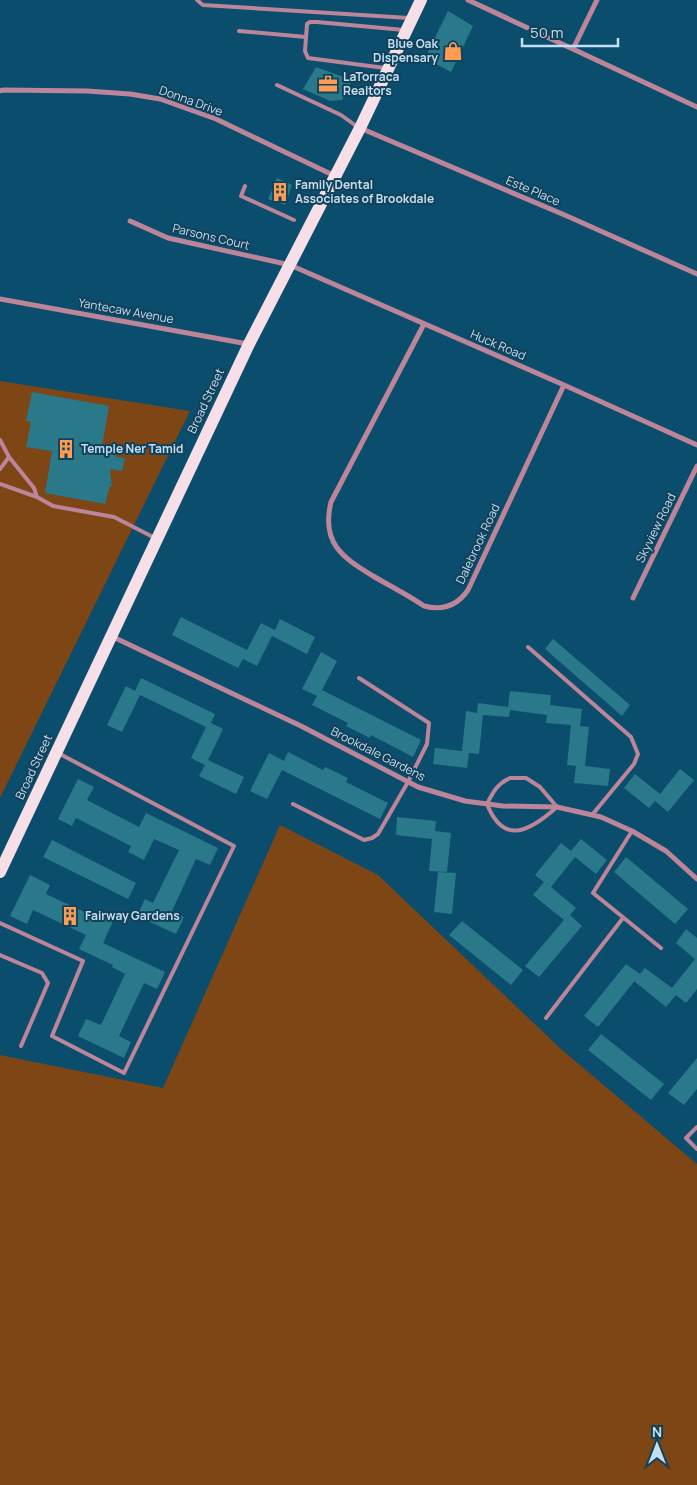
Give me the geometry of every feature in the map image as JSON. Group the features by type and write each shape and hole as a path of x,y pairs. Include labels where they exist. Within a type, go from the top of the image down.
{"main road":[{"name":"Broad Street","path":"0,872 249,344 360,128 421,0"}],"street":[{"path":"468,0 697,107"},
{"path":"572,49 597,0"},
{"name":"Donna Drive","path":"0,91 86,91 130,94 160,99 216,119 335,176"},
{"name":"Este Place","path":"360,128 567,216 697,274"},
{"name":"Parsons Court","path":"130,221 168,238 290,265"},
{"name":"Huck Road","path":"290,265 564,384 697,446"},
{"name":"Yantecaw Avenue","path":"0,299 249,344"},
{"name":"Dalebrook Road","path":"424,324 331,502 328,524 334,544 348,561 424,606 434,609 454,605 468,590 564,384"},
{"name":"Skyview Road","path":"633,598 697,466"},
{"name":"Brookdale Gardens","path":"111,636 301,726 418,788 465,801 503,806 556,807 601,817 632,831 666,851 697,879"}],"lane":[{"path":"197,0 203,5 225,7 412,18"},
{"path":"225,7 226,0"},
{"path":"388,68 308,58 305,51 307,24 310,22 406,30"},
{"path":"239,31 306,37"},
{"path":"277,85 341,115 360,128"},
{"path":"245,186 240,196 294,220"},
{"path":"0,440 10,457 34,488 37,497"},
{"path":"0,469 10,457"},
{"path":"0,484 37,497 53,506 114,517 156,539"},
{"path":"528,647 631,736 638,754 634,764 592,815"},
{"path":"293,804 364,840 378,834 408,782 426,744 429,723 359,678"},
{"path":"0,924 83,961 52,1036 124,1073 234,846 56,752"},
{"path":"510,778 526,778 540,787 556,807 535,826 526,830 513,830 501,827 491,816 487,804 494,788 501,782 510,778"},
{"path":"632,831 593,893 662,948"},
{"path":"546,1018 624,918"},
{"path":"0,955 42,974 48,983 21,1046"},
{"path":"697,1127 686,1138 697,1149"}],"shaded area":[{"path":"0,381 190,411 0,798"},
{"path":"280,825 378,875 561,1049 697,1164 697,1485 0,1485 0,1055 163,1088"}],"building":[{"path":"448,11 473,26 451,72 425,58"},
{"name":"LaTorraca Realtors","path":"316,67 352,80 342,100 330,101 303,89"},
{"name":"Family Dental Associates of Brookdale","path":"277,178 292,185 285,205 268,199"},
{"name":"Temple Ner Tamid","path":"32,392 109,406 101,451 116,454 116,457 125,458 122,471 110,469 112,486 110,486 105,504 45,493 52,451 26,447 31,422 26,421"},
{"path":"181,617 247,650 261,623 275,630 280,619 315,637 307,654 272,636 257,666 243,659 238,668 172,635"},
{"path":"553,639 630,705 622,716 545,649"},
{"path":"321,652 337,661 322,690 421,740 413,757 371,735 370,738 346,726 348,723 312,705 317,696 302,689"},
{"path":"141,678 215,714 211,723 223,729 208,760 244,777 236,794 199,776 205,765 191,758 206,727 140,695 122,732 107,725 126,686 135,691"},
{"path":"510,691 551,695 550,705 582,709 580,726 589,727 585,766 610,769 608,786 574,783 576,766 567,765 571,725 546,723 547,715 510,710 509,717 483,715 479,754 469,753 467,768 433,764 435,748 462,751 466,711 477,713 478,703 508,707"},
{"path":"288,752 323,770 325,767 348,778 346,782 388,803 380,819 282,770 267,799 250,791 269,753 284,761"},
{"path":"680,769 694,780 668,812 655,801 649,808 624,788 635,774 660,794"},
{"path":"78,779 94,787 87,800 139,827 146,813 218,848 210,865 196,859 172,911 184,917 176,934 137,916 145,899 153,903 179,850 154,839 144,860 128,852 131,846 76,818 72,826 58,819"},
{"path":"397,817 436,821 435,831 451,833 447,872 429,871 432,839 396,835"},
{"path":"581,839 607,860 596,874 575,857 551,887 576,908 570,915 582,926 539,977 525,966 564,920 533,895 544,882 535,875 561,843 571,851"},
{"path":"52,840 136,883 128,899 43,857"},
{"path":"626,857 688,909 675,924 614,872"},
{"path":"438,872 456,873 452,914 434,912"},
{"path":"30,875 50,885 46,894 95,917 98,909 115,917 103,943 165,972 157,989 144,983 119,1036 131,1042 124,1058 78,1036 86,1019 101,1025 125,974 112,967 113,965 79,949 86,935 33,910 27,924 10,916"},
{"path":"462,921 523,970 511,985 449,935"},
{"path":"686,929 697,938 697,989 686,1003 676,995 666,1007 634,981 645,968 672,988 695,959 676,943"},
{"path":"626,964 640,974 598,1027 584,1016"},
{"path":"601,1034 664,1084 651,1100 588,1050"},
{"path":"697,1058 697,1089 684,1105 668,1093"}],"place":[{"name":"Blue Oak Dispensary","path":"453,51"},
{"name":"LaTorraca Realtors","path":"328,84"},
{"name":"Family Dental Associates of Brookdale","path":"280,192"},
{"name":"Temple Ner Tamid","path":"66,449"},
{"name":"Fairway Gardens","path":"70,916"}]}
